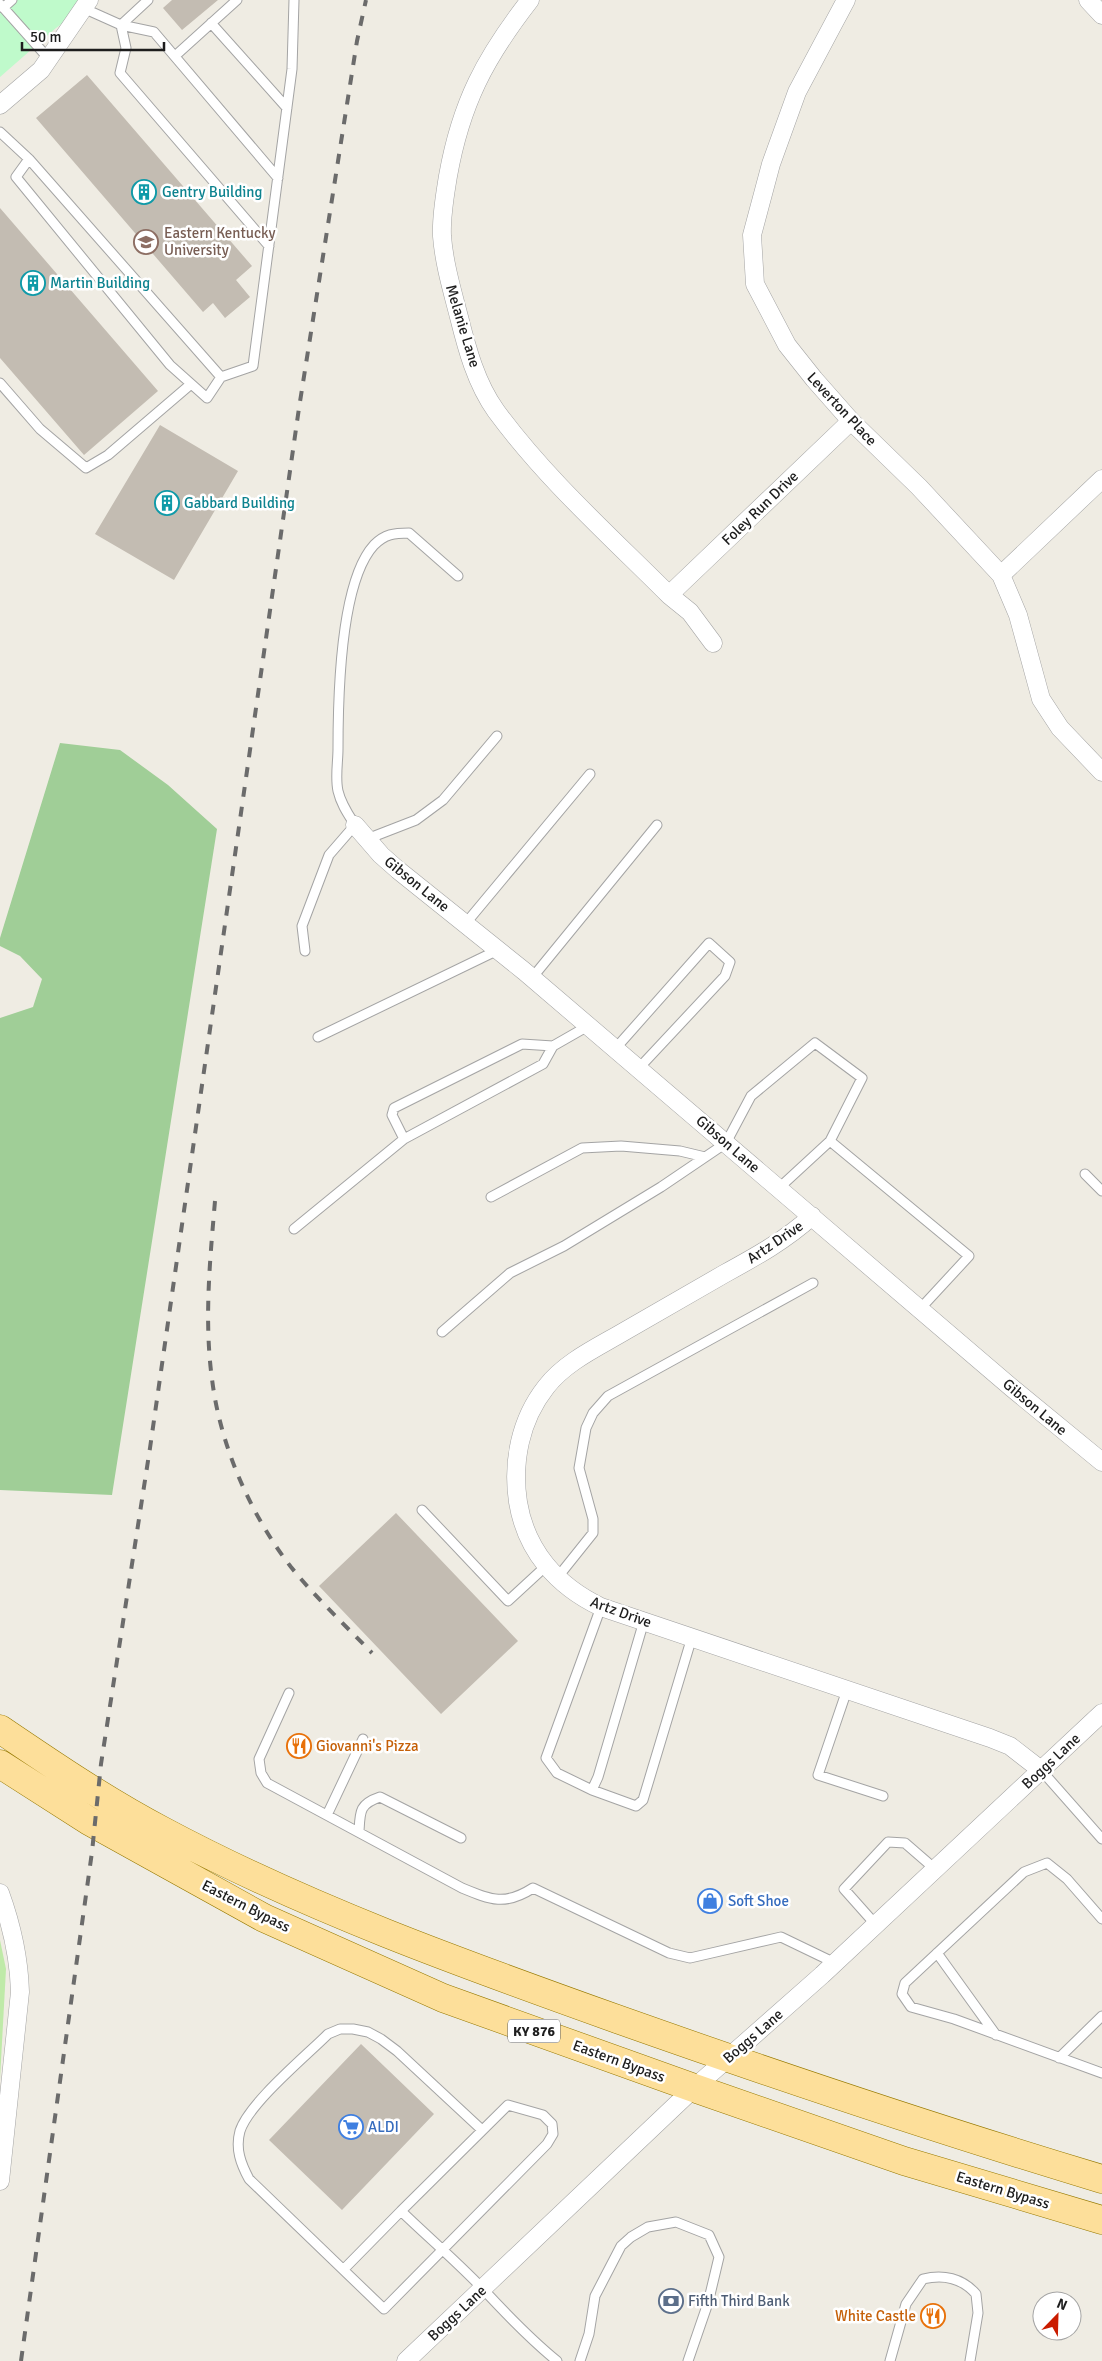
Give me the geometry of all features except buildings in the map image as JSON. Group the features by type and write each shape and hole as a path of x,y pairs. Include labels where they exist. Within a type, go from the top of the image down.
{"main road":[{"name":"Eastern Bypass","path":"0,1729 78,1782 163,1831 294,1894 464,1964 728,2059 984,2144 1102,2179"},
{"name":"Eastern Bypass","path":"0,1764 89,1821 264,1918 443,1998 694,2088 904,2160 1102,2220"}],"street":[{"name":"Melanie Lane","path":"530,0 510,26 479,76 461,119 444,199 442,234 448,275 470,361 495,409 550,476 669,595 690,612 713,642"},
{"name":"Leverton Place","path":"846,0 797,92 771,164 752,235 755,284 787,345 851,421 919,487 1001,575 1018,615 1041,699 1060,728 1102,772"},
{"path":"1088,0 1102,15"},
{"path":"0,105 41,70 86,4"},
{"name":"Foley Run Drive","path":"669,595 851,421"},
{"path":"1001,575 1102,478"},
{"name":"Gibson Lane","path":"355,825 366,839 398,870 532,978 1102,1462"},
{"name":"Artz Drive","path":"812,1216 790,1235 773,1246 576,1360 546,1386 525,1424 516,1468 520,1513 527,1534 551,1572 582,1598 601,1607 990,1738 1010,1746 1041,1770"},
{"name":"Boggs Lane","path":"406,2361 694,2088 835,1963 1102,1713"},
{"path":"0,1893 14,1938 19,1966 20,1992 0,2181"}],"lane":[{"path":"12,0 2,6 49,59"},
{"path":"121,24 148,0"},
{"path":"175,56 237,0"},
{"path":"30,159 16,177 170,365 207,398 221,377 253,366 292,69 294,0"},
{"path":"86,4 121,24 154,32 278,178"},
{"path":"211,23 287,108"},
{"path":"121,24 126,48 120,73 269,246"},
{"path":"0,132 30,159 221,377"},
{"path":"0,383 40,429 86,468 108,455 191,384"},
{"path":"305,951 302,926 328,855 355,825 344,807 337,790 338,690 351,593 361,565 374,545 390,533 409,533 458,576"},
{"path":"366,839 416,820 443,800 497,736"},
{"path":"466,923 590,774"},
{"path":"532,978 657,825"},
{"path":"616,1049 710,943 730,962 726,976 638,1068"},
{"path":"318,1036 498,950"},
{"path":"294,1229 404,1139 543,1064 553,1046 588,1026"},
{"path":"442,1332 510,1273 564,1246 726,1143 751,1096 815,1043 862,1078 830,1140 779,1188"},
{"path":"404,1139 392,1115 394,1108 522,1044 553,1046"},
{"path":"830,1140 969,1256 920,1309"},
{"path":"491,1197 582,1148 621,1146 680,1151 705,1157"},
{"path":"1085,1174 1102,1190"},
{"path":"422,1510 508,1601 551,1572 593,1532 593,1519 579,1468 586,1428 592,1413 608,1396 813,1283"},
{"path":"601,1607 546,1758 557,1773 592,1790 636,1806 643,1800 692,1637"},
{"path":"592,1790 598,1777 644,1621"},
{"path":"847,1690 818,1775 883,1796"},
{"path":"288,1693 259,1759 261,1773 266,1783 462,1888 488,1898 509,1900 533,1888 669,1953 690,1958 781,1937 835,1963"},
{"path":"327,1815 363,1739"},
{"path":"1041,1770 1102,1839"},
{"path":"360,1832 362,1809 367,1801 380,1797 461,1838"},
{"path":"876,1925 844,1889 888,1842 905,1843 936,1869"},
{"path":"1102,1919 1067,1879 1047,1863 1024,1872 905,1983 902,1994 911,2007 954,2019 1102,2073"},
{"path":"937,1953 996,2035"},
{"path":"1059,2058 1102,2016"},
{"path":"344,2269 508,2105 543,2115 552,2124 553,2134 547,2144 384,2309 249,2179 240,2162 238,2146 240,2132 247,2117 258,2104 328,2034 340,2029 353,2029 381,2039 397,2051 482,2130"},
{"path":"401,2211 482,2289 524,2333 557,2361"},
{"path":"580,2361 589,2334 595,2296 621,2246 648,2226 676,2222 709,2235 719,2257 708,2302 688,2361"},
{"path":"890,2361 906,2304 923,2279 934,2276 945,2277 963,2283 976,2294 978,2313 970,2361"}],"green space":[{"path":"0,0 94,0 56,28 0,77"},
{"path":"60,743 120,750 168,785 217,829 112,1495 0,1490 0,1018 33,1007 42,979 20,956 0,946 0,938"},
{"path":"0,1940 6,1969 0,2079"}],"railway":[{"path":"21,2361 92,1852 101,1764 150,1448 299,408 357,41 366,0"},
{"path":"215,1201 211,1245 208,1335 216,1404 230,1454 250,1502 276,1546 310,1589 372,1653"}],"place":[{"name":"Gentry Building","path":"144,192"},
{"name":"Eastern Kentucky University","path":"146,242"},
{"name":"Martin Building","path":"33,283"},
{"name":"Gabbard Building","path":"167,503"},
{"name":"Giovanni's Pizza","path":"299,1746"},
{"name":"Soft Shoe","path":"710,1901"},
{"name":"ALDI","path":"351,2127"},
{"name":"Fifth Third Bank","path":"671,2301"},
{"name":"White Castle","path":"933,2316"}]}
